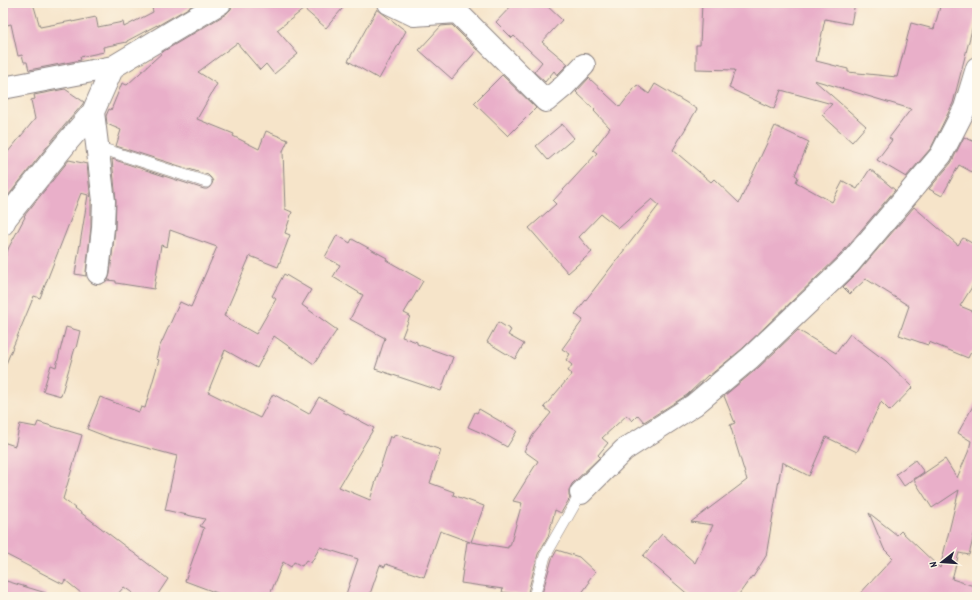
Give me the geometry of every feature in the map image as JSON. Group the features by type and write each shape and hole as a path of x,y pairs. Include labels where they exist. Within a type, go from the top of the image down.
{"street":[{"path":"3,88 113,67 220,3"},
{"path":"388,3 414,15 456,12 546,101 564,86 584,65"},
{"path":"3,224 68,141 93,112 113,67"},
{"path":"581,494 624,450 694,405 744,362 849,264 941,155 965,108 977,68"},
{"path":"93,112 104,201 103,228 98,273"}],"lane":[{"path":"97,147 206,182"},
{"path":"534,597 546,556 581,494"}],"building":[{"path":"3,3 33,3 40,27 96,17 98,27 123,22 124,27 153,12 151,3 195,4 127,42 103,47 104,52 80,57 81,60 29,70 27,62 24,62 22,55 18,56 11,24 3,26"},
{"path":"236,3 347,3 326,28 304,9 277,30 298,54 274,74 266,64 260,70 237,43 198,72 217,84 197,119 234,134 233,136 259,149 266,131 288,140 283,151 285,209 292,212 285,233 290,235 278,267 250,256 224,316 256,334 276,299 272,296 284,274 311,290 302,305 337,330 314,364 274,336 257,368 225,350 208,392 260,418 273,394 309,414 319,397 344,411 343,412 374,428 339,487 370,500 390,436 393,438 395,434 441,450 430,483 454,492 453,495 484,506 471,542 508,548 508,546 510,546 522,503 513,501 538,461 524,451 533,435 551,413 544,407 572,374 568,371 572,365 566,360 570,354 562,349 583,320 575,314 659,205 652,199 619,228 601,214 579,237 592,252 568,273 529,228 556,204 553,201 597,153 593,150 610,128 594,111 595,110 576,92 589,78 620,107 637,85 649,94 655,84 697,109 673,150 711,182 714,179 739,203 775,126 809,142 795,175 798,177 796,182 832,202 843,181 857,189 870,169 895,190 840,255 742,349 709,376 708,375 687,395 644,422 638,415 632,421 627,415 602,438 608,443 598,455 600,457 572,484 569,490 570,498 561,513 555,510 548,537 538,554 527,596 502,592 503,589 461,583 467,542 470,542 440,531 424,577 386,564 385,567 380,565 369,597 345,597 358,559 320,547 311,563 306,560 302,566 294,562 291,567 283,562 269,597 228,597 185,581 204,528 200,526 205,519 165,510 177,456 110,438 87,429 100,397 139,412 141,407 145,408 159,360 156,359 159,348 180,302 191,307 217,247 170,230 167,247 161,245 154,289 116,283 116,281 108,280 115,229 116,201 112,159 204,189 210,187 213,181 208,175 116,146 121,130 107,124 106,116 109,109 111,110 122,83 127,85 164,51 226,14"},
{"path":"514,3 544,3 562,20 542,42 568,64 557,75 554,71 545,82 534,72 542,62 514,36 512,38 496,22"},
{"path":"702,3 855,3 851,24 825,19 816,61 848,69 848,72 897,77 911,23 934,29 941,3 977,3 977,10 953,103 931,148 906,177 877,160 892,140 889,138 911,109 814,80 866,126 852,142 822,115 832,104 781,90 774,109 729,88 735,70 696,69 696,45 700,45"},
{"path":"377,9 406,31 379,79 348,61"},
{"path":"452,25 477,50 452,79 419,50 441,26"},
{"path":"502,75 536,108 508,136 474,103"},
{"path":"65,89 84,102 4,201 3,158 35,119 31,100 35,99 34,95"},
{"path":"562,124 574,138 548,160 536,146"},
{"path":"964,137 977,143 977,161 972,172 959,165 942,196 929,189 951,163"},
{"path":"69,160 87,164 91,202 91,227 86,276 75,274 88,195 81,193 40,298 34,296 3,371 3,262 25,217 24,216"},
{"path":"914,207 958,245 963,238 977,246 977,279 960,306 977,313 977,354 971,352 968,358 929,342 928,345 899,335 909,306 866,279 850,294 843,287 858,272"},
{"path":"337,235 350,243 352,239 387,258 386,260 423,281 404,313 410,316 402,337 453,357 441,391 375,369 385,338 350,319 363,295 333,277 340,265 325,257"},
{"path":"498,322 511,330 508,335 524,344 515,359 487,342"},
{"path":"66,327 80,331 61,396 43,391 51,365 56,367"},
{"path":"798,330 836,353 850,334 886,361 913,387 890,411 881,402 857,452 826,437 809,476 782,462 766,556 753,577 752,576 737,597 691,597 643,556 662,534 695,563 713,525 691,522 747,480 730,425 735,423 724,396 759,367"},
{"path":"977,399 977,523 969,555 959,553 952,579 977,587 977,597 857,597 893,558 884,549 869,513 897,535 901,531 940,568 959,490 932,508 914,480 945,459 957,478 969,450 971,441 958,433"},
{"path":"479,409 517,431 507,447 468,427 475,412 477,413"},
{"path":"38,422 82,435 63,499 168,579 156,597 138,597 124,587 115,597 89,597 81,593 65,580 63,584 3,553 3,442 15,446 20,424 36,427"},
{"path":"915,460 924,472 904,486 896,474"},
{"path":"557,550 579,557 595,572 579,597 541,597 552,559"},
{"path":"3,580 46,593 45,597 3,597"}]}
